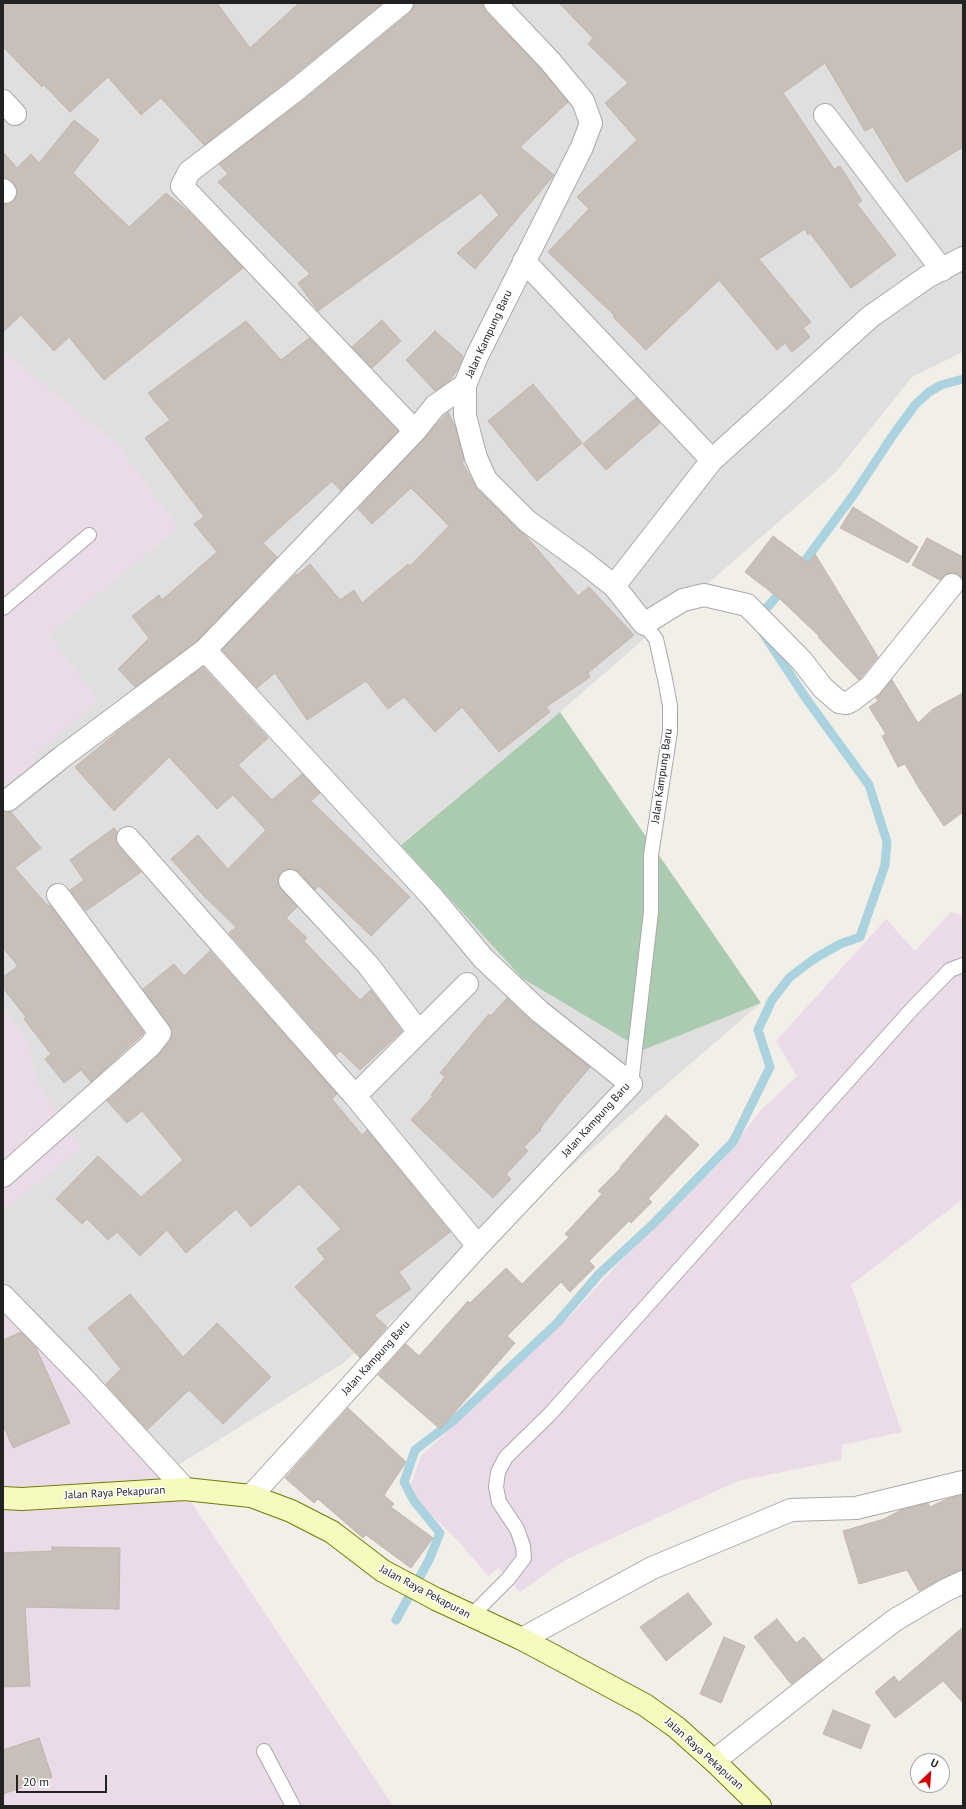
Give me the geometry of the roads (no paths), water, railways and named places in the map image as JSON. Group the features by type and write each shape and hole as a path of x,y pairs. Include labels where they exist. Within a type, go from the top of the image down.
{"main road":[{"name":"Jalan Raya Pekapuran","path":"3,1498 22,1499 185,1490 251,1496 291,1511 332,1532 383,1571 436,1599 522,1639 645,1705 676,1727 714,1761 760,1806"}],"street":[{"path":"402,3 296,90 188,172 182,186 415,431"},
{"name":"Jalan Kampung Baru","path":"495,3 550,61 583,102 591,123 582,147 477,356 466,385 465,416 476,458 486,480 527,521 614,586 644,624"},
{"path":"825,115 942,270"},
{"path":"614,586 712,460 870,317 927,277 963,258"},
{"path":"524,261 712,460"},
{"path":"8,800 62,757 205,650 415,431 435,406 466,385"},
{"path":"644,624 682,600 704,595 747,605 802,661 823,688 839,702 846,703 871,686 952,585"},
{"path":"205,650 433,898 484,958 539,1010 631,1084"},
{"path":"128,838 355,1096 478,1246"},
{"path":"290,881 368,965 419,1032"},
{"path":"3,1176 150,1046 160,1033 58,895"},
{"path":"355,1096 467,984"},
{"name":"Jalan Kampung Baru","path":"251,1496 478,1246 631,1084"},
{"path":"3,1296 83,1378 185,1490"},
{"path":"522,1639 652,1568 791,1510 856,1508 963,1482"},
{"path":"714,1761 895,1620 944,1591 963,1582"}],"lane":[{"path":"3,608 89,536"},
{"name":"Jalan Kampung Baru","path":"631,1084 651,912 651,855 670,732 670,706 656,639 644,624"},
{"path":"471,1616 508,1580 524,1558 524,1546 517,1529 499,1502 496,1487 498,1472 506,1457 550,1414 912,1009 950,970 963,966"},
{"path":"264,1751 294,1806"}],"waterway":[{"path":"799,569 854,494 915,405 929,392 941,385 963,379"},
{"path":"758,618 784,588"},
{"path":"396,1620 429,1560 440,1533 414,1501 404,1482 415,1450 453,1421 557,1323 599,1274 653,1224 733,1142 770,1067 758,1030 772,1000 790,977 814,959 840,944 860,937 885,865 887,842 869,785 805,697 763,633"}]}
